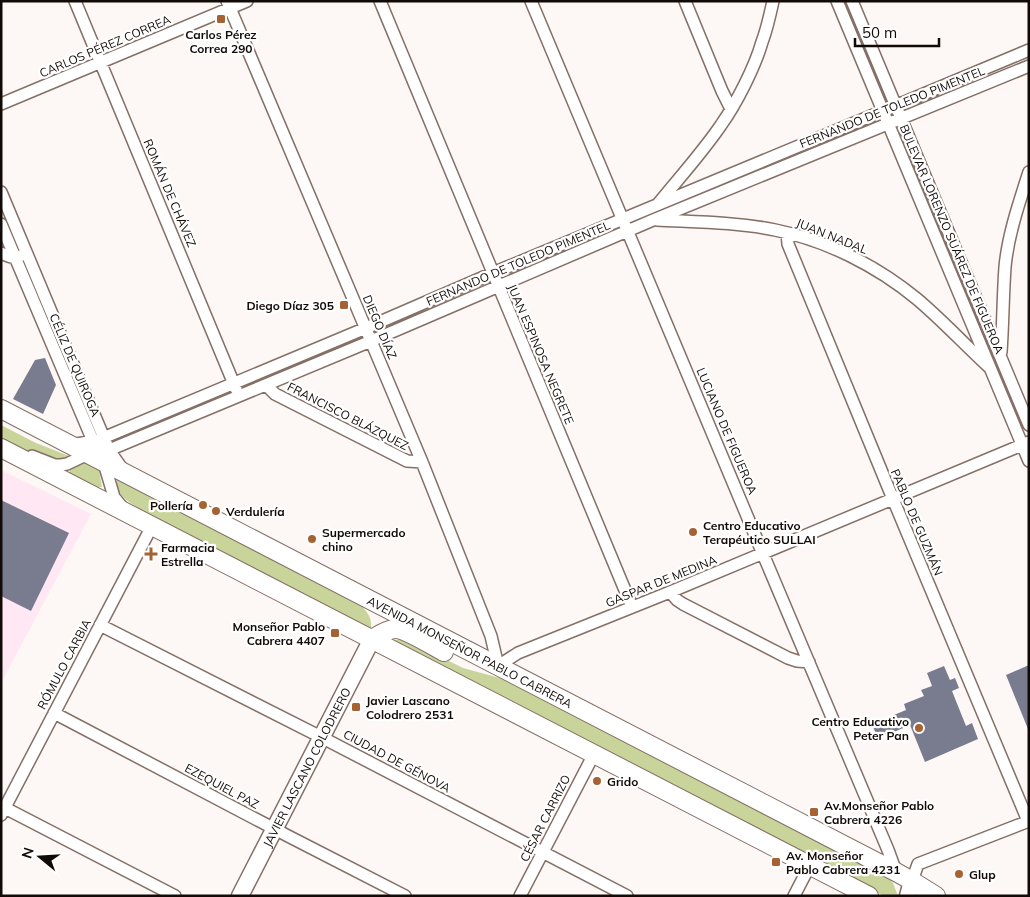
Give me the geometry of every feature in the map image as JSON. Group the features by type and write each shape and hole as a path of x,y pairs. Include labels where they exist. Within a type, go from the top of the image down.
{"main road":[{"name":"AVENIDA MONSEÑOR PABLO CABRERA","path":"1,409 70,445 99,450 126,474 896,872 910,888 935,895"},
{"path":"8,452 869,896"},
{"path":"366,598 374,606 379,621 372,639"},
{"path":"372,639 387,631 397,629 465,662 498,666"},
{"name":"JAVIER LASCANO COLODRERO","path":"240,896 372,639"}],"street":[{"name":"ROMÁN DE CHÁVEZ","path":"74,1 239,396"},
{"name":"CARLOS PÉREZ CORREA","path":"1,104 100,63 228,5 247,1"},
{"name":"JUAN ESPINOSA NEGRETE","path":"380,1 632,607"},
{"name":"LUCIANO DE FIGUEROA","path":"531,1 896,872"},
{"path":"684,1 731,109"},
{"path":"657,205 709,141 731,109 762,44 773,1"},
{"name":"BULEVAR LORENZO SUÁREZ DE FIGUEROA","path":"837,1 992,370 1025,443 1029,461"},
{"name":"BULEVAR LORENZO SUÁREZ DE FIGUEROA","path":"852,1 1029,425"},
{"name":"DIEGO DÍAZ","path":"228,5 422,462 491,636 498,666"},
{"name":"FERNANDO DE TOLEDO PIMENTEL","path":"99,450 234,383 1029,50"},
{"name":"FERNANDO DE TOLEDO PIMENTEL","path":"8,452 34,456 56,465 67,464 266,385 653,220 1029,66"},
{"path":"1001,357 1006,266 1011,234 1029,172"},
{"name":"CÉLIZ DE QUIROGA","path":"1,192 21,256 99,450 114,497 128,513"},
{"name":"JUAN NADAL","path":"653,220 737,225 787,232 844,253 886,277 917,300 992,370"},
{"name":"CÉLIZ DE QUIROGA","path":"1,224 21,256"},
{"name":"PABLO DE GUZMÁN","path":"787,232 788,244 1028,821"},
{"path":"1,253 9,257 21,256"},
{"name":"FRANCISCO BLÁZQUEZ","path":"266,385 275,394 407,461 422,462"},
{"name":"GASPAR DE MEDINA","path":"498,666 518,653 763,554 1025,443"},
{"name":"RÓMULO CARBIA","path":"3,812 152,526"},
{"path":"670,592 683,604 788,658 809,662"},
{"name":"CIUDAD DE GÉNOVA","path":"100,625 321,737 626,896"},
{"name":"EZEQUIEL PAZ","path":"54,713 405,896"},
{"name":"CÉSAR CARRIZO","path":"520,896 594,754"},
{"path":"3,812 175,896"},
{"path":"910,888 918,864 1028,821"},
{"path":"794,896 810,865"}],"shaded area":[{"path":"1,470 91,514 1,683"}],"green space":[{"path":"1,425 36,443 69,456 63,460 56,461 19,449 1,439"},
{"path":"83,463 99,470 102,487 98,487 69,473 70,470"},
{"path":"117,479 360,604 370,618 371,628 368,631 364,630 145,512 130,503 122,495 117,486"},
{"path":"405,639 463,668 507,680 889,878 898,896 884,896 394,641"}],"building":[{"path":"45,358 56,385 43,414 13,399 35,360"},
{"path":"1,500 69,533 31,611 1,596"},
{"path":"1029,665 1029,729 1028,729 1006,675"},
{"path":"944,666 950,680 955,678 959,688 952,691 966,726 972,723 978,739 925,762 910,725 878,739 872,724 906,710 904,704 924,696 921,690 932,686 927,673"}],"place":[{"name":"Carlos Pérez Correa 290","path":"221,19"},
{"name":"Diego Díaz 305","path":"344,305"},
{"name":"Pollería","path":"203,505"},
{"name":"Verdulería","path":"216,511"},
{"name":"Centro Educativo Terapéutico SULLAI","path":"693,532"},
{"name":"Supermercado chino","path":"312,539"},
{"name":"Farmacia Estrella","path":"151,554"},
{"name":"Monseñor Pablo Cabrera 4407","path":"335,633"},
{"name":"Javier Lascano Colodrero 2531","path":"356,707"},
{"name":"Centro Educativo Peter Pan","path":"919,728"},
{"name":"Grido","path":"597,781"},
{"name":"Av.Monseñor Pablo Cabrera 4226","path":"814,812"},
{"name":"Av. Monseñor Pablo Cabrera 4231","path":"776,862"},
{"name":"Glup","path":"959,874"}]}
